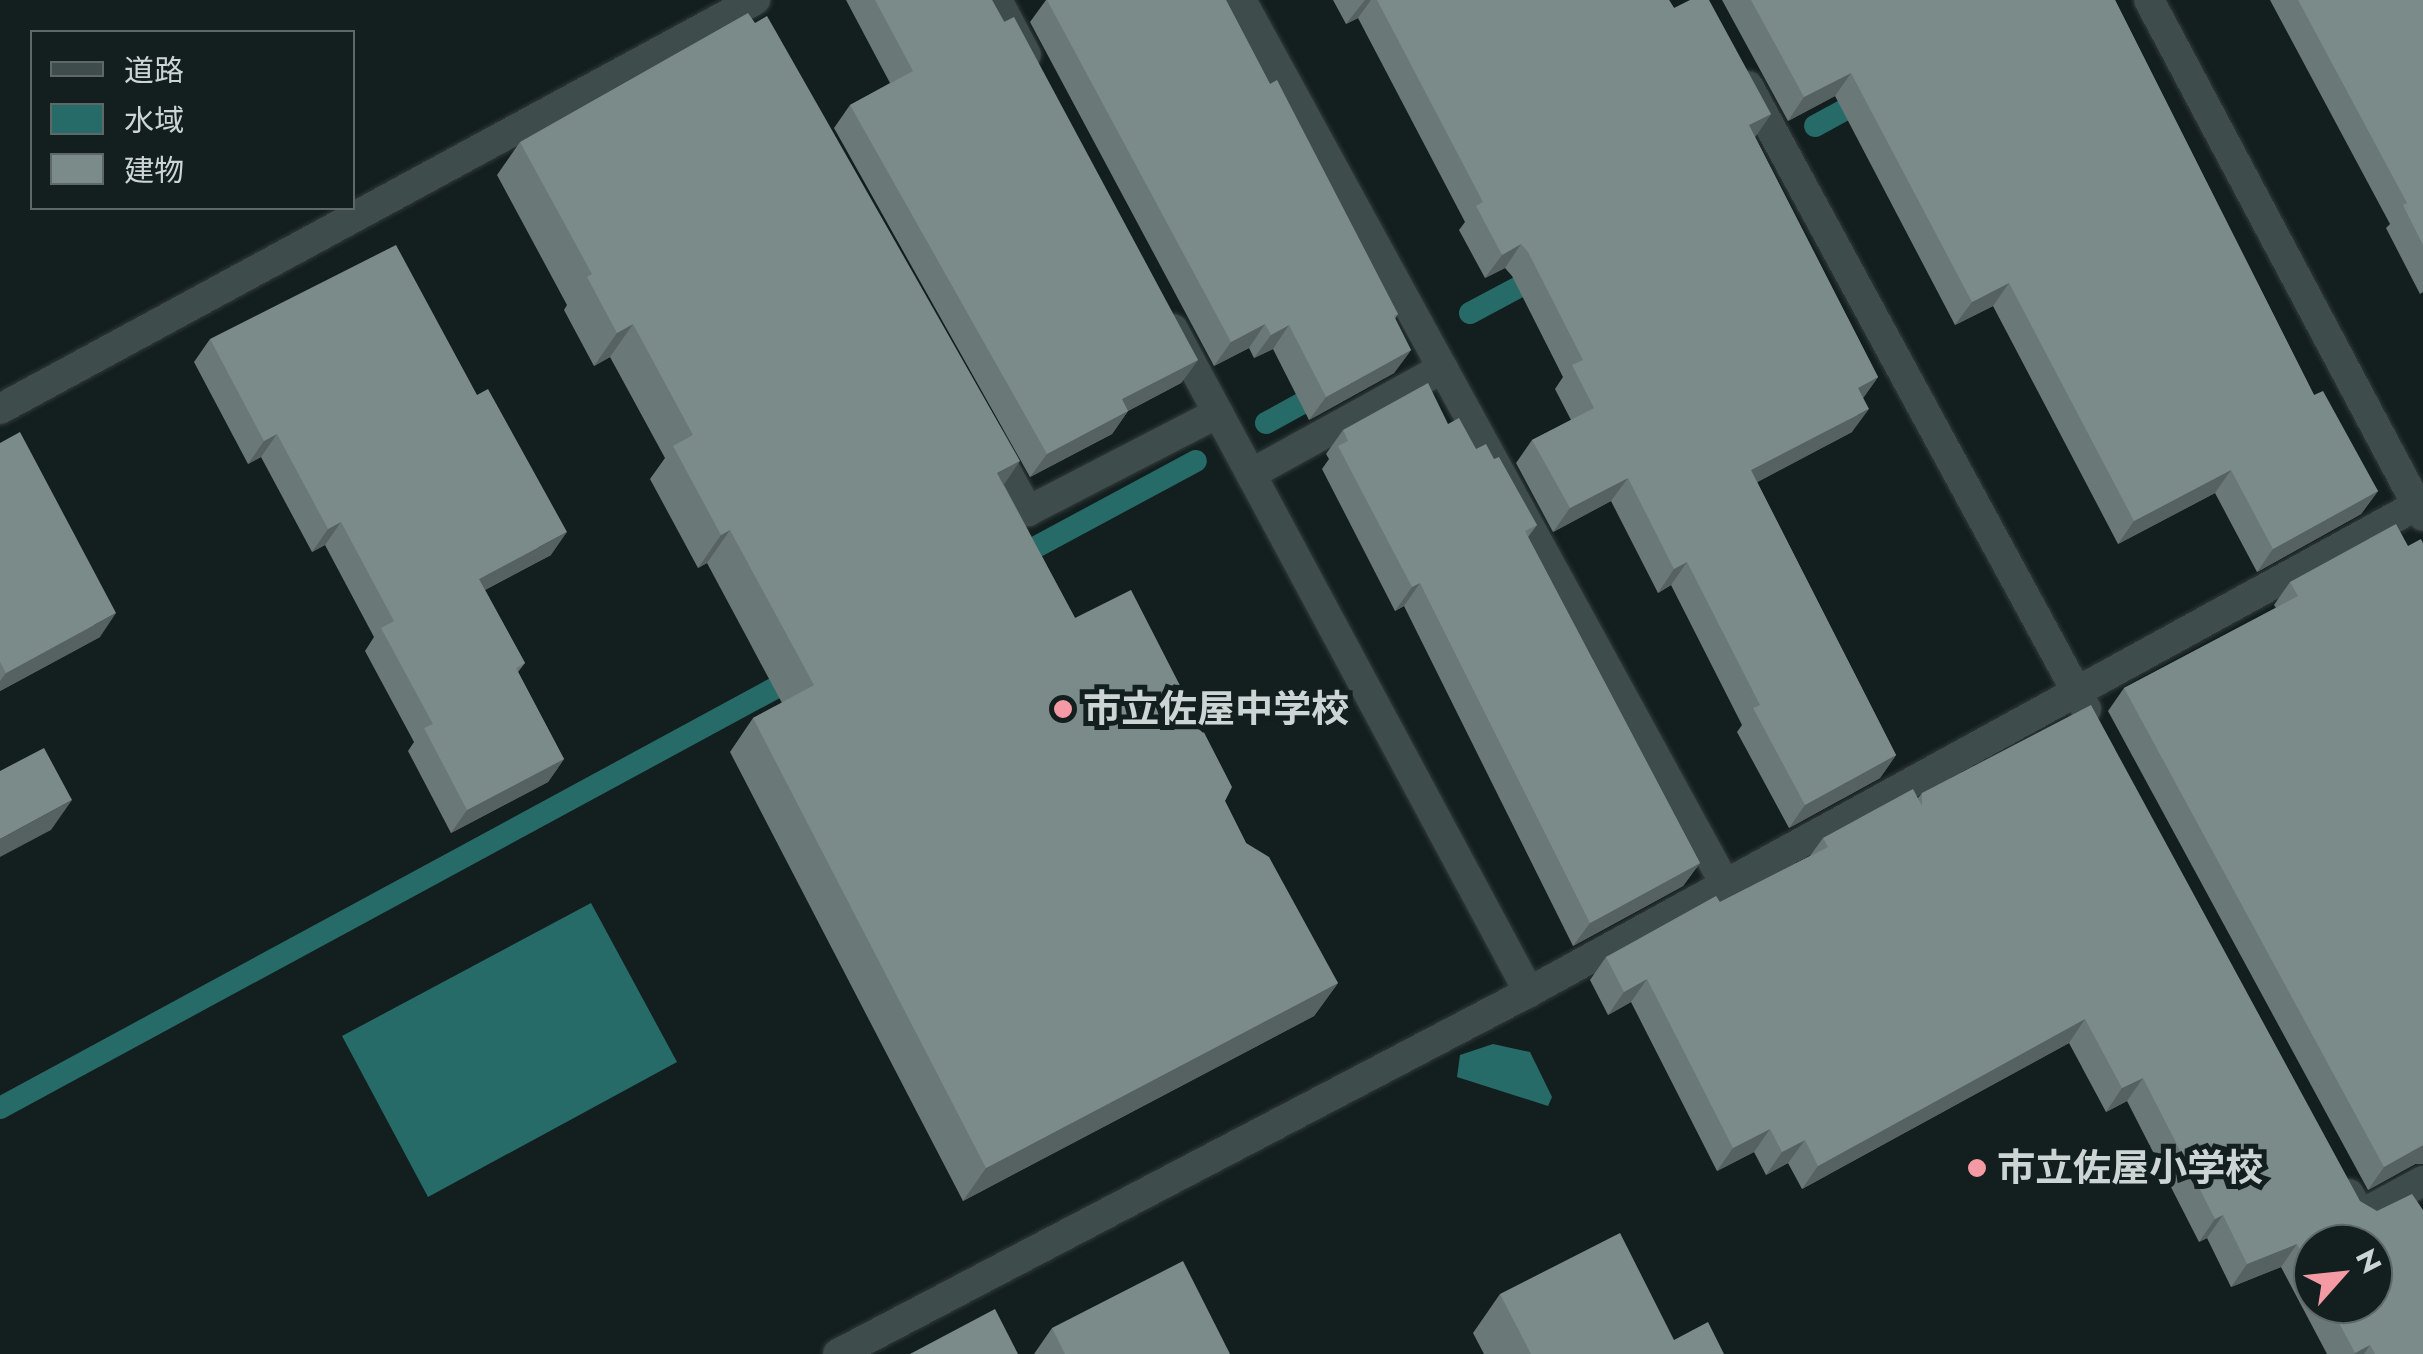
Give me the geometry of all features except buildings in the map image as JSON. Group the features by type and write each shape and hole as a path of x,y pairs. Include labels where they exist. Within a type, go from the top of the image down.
{"street":[{"path":"997,0 1043,86"},
{"path":"1241,0 1725,884"},
{"path":"838,1354 1528,992 2421,508 2149,0"},
{"path":"0,409 749,3 763,41"},
{"path":"1729,52 2096,727"},
{"path":"1163,310 1528,992"},
{"path":"1251,474 1442,368"},
{"path":"979,424 1028,511 1218,413"},
{"path":"2332,1162 2360,1214 2414,1196"}],"water":[{"path":"591,903 677,1062 428,1197 342,1036"},
{"path":"1493,1044 1530,1052 1552,1097 1548,1106 1457,1077 1460,1055"}],"waterway":[{"path":"1815,126 1870,96"},
{"path":"1470,313 1543,274"},
{"path":"1266,423 1326,390"},
{"path":"1010,561 1196,461"},
{"path":"0,1108 801,674"}],"place":[{"name":"市立佐屋中学校","path":"1063,709"},
{"name":"市立佐屋小学校","path":"1977,1168"}]}
